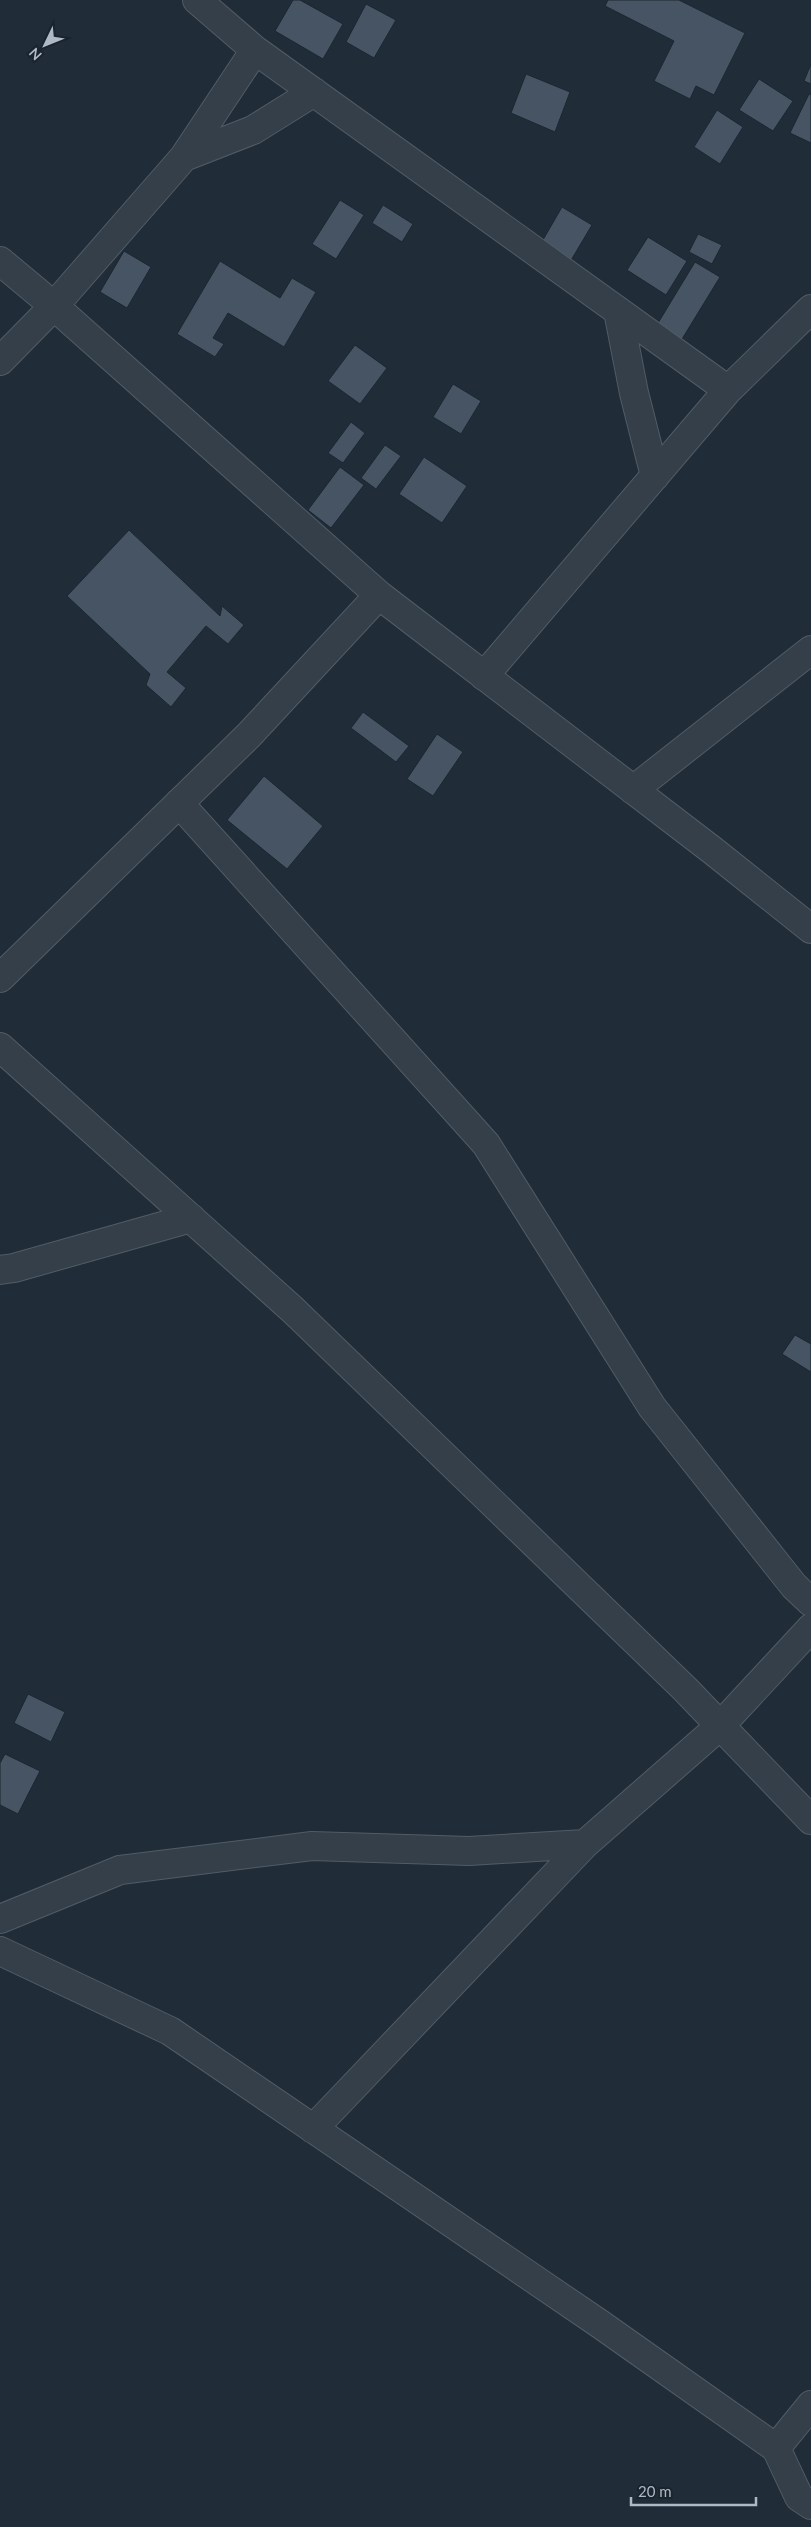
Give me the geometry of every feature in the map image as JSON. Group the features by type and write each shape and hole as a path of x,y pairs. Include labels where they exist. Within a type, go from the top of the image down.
{"street":[{"path":"197,0 255,50 728,390"},
{"path":"0,361 54,306 184,157 255,50"},
{"path":"184,157 252,130 314,92"},
{"path":"0,261 54,306 378,595 811,929"},
{"path":"484,676 728,390 811,309"},
{"path":"618,311 634,392 655,476"},
{"path":"0,978 249,735 378,595"},
{"path":"633,790 811,650"},
{"path":"179,804 486,1144 652,1407 794,1586 811,1602"},
{"path":"0,1047 293,1310 686,1689 811,1820"},
{"path":"0,1270 14,1268 191,1218"},
{"path":"313,2129 586,1844 720,1725 811,1628"},
{"path":"0,1919 120,1870 312,1846 469,1851 586,1844"},
{"path":"0,1951 170,2031 600,2324 776,2448 799,2497 811,2505"},
{"path":"776,2448 811,2405"}],"building":[{"path":"293,0 300,0 343,24 323,59 275,31"},
{"path":"608,0 679,0 745,33 714,95 696,86 690,99 654,81 674,41 605,6"},
{"path":"366,4 396,20 374,58 346,42"},
{"path":"811,64 811,84 804,81"},
{"path":"526,74 570,92 555,132 511,113"},
{"path":"759,79 793,101 773,131 739,110"},
{"path":"809,94 811,95 811,143 790,133"},
{"path":"717,110 743,127 720,164 694,147"},
{"path":"340,200 364,215 336,259 312,244"},
{"path":"383,205 413,224 402,242 372,223"},
{"path":"562,207 592,225 570,262 540,245"},
{"path":"698,234 722,245 712,264 689,252"},
{"path":"648,237 687,261 666,295 627,270"},
{"path":"124,251 151,267 127,308 100,292"},
{"path":"220,261 280,298 292,278 316,292 284,347 228,313 213,338 224,344 215,357 177,334"},
{"path":"695,262 720,277 679,344 655,328"},
{"path":"355,345 387,368 360,404 328,381"},
{"path":"453,384 481,401 461,434 433,417"},
{"path":"351,422 365,433 343,463 328,453"},
{"path":"385,445 401,456 376,489 361,478"},
{"path":"424,457 467,486 442,523 399,494"},
{"path":"340,467 364,485 331,528 308,510"},
{"path":"129,530 220,616 222,606 244,625 228,644 206,626 167,672 186,688 171,707 146,685 150,674 67,596"},
{"path":"363,712 409,746 396,762 351,728"},
{"path":"437,734 463,752 433,796 407,779"},
{"path":"264,776 323,826 287,869 227,820"},
{"path":"795,1335 811,1344 811,1372 782,1354"},
{"path":"28,1694 65,1712 51,1742 14,1723"},
{"path":"5,1754 40,1771 18,1814 0,1805 0,1763"}]}
